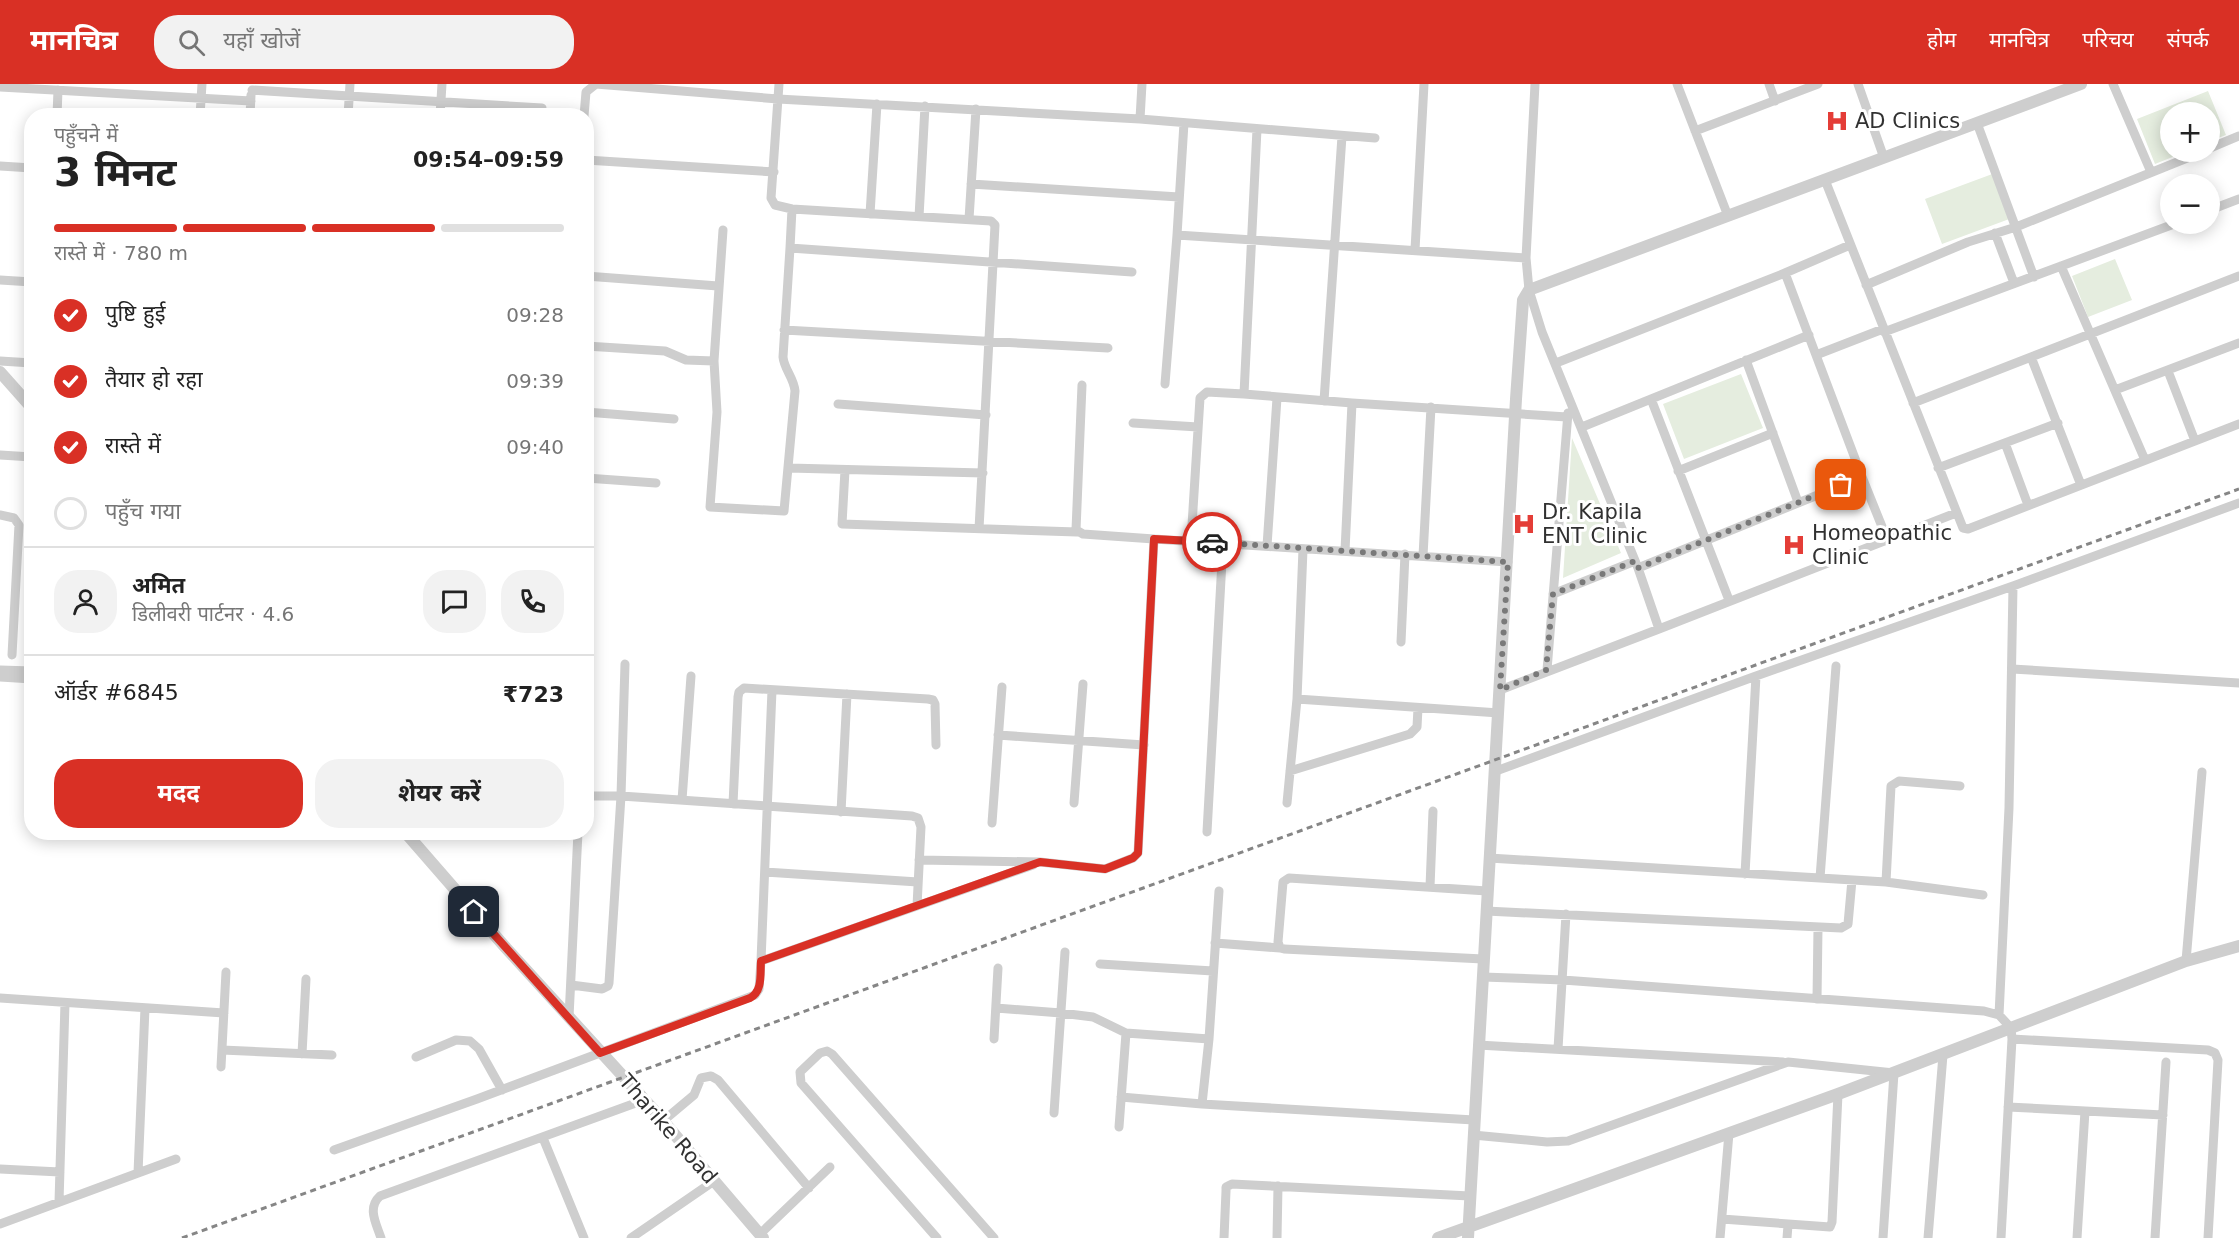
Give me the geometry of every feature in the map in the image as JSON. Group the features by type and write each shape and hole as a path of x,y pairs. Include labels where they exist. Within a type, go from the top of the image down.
{"street":[{"path":"200,108 202,84"},
{"path":"348,108 350,84"},
{"path":"441,108 442,84"},
{"path":"585,108 586,92 596,84 778,99 1140,119 1375,138"},
{"path":"779,84 772,203 775,205 792,209 969,219 991,221 995,225 979,529"},
{"path":"1140,119 1142,84"},
{"path":"1415,250 1424,84"},
{"path":"1534,84 1526,258 1529,290 1542,332 1637,565 1659,628"},
{"path":"1677,84 1728,216"},
{"path":"1769,84 1775,100"},
{"path":"1695,131 1818,84"},
{"path":"1858,84 1884,158"},
{"path":"1468,1232 1523,300 1529,290 2081,84"},
{"path":"2113,84 2151,172"},
{"path":"0,87 251,101"},
{"path":"251,108 252,87 349,96 542,108"},
{"path":"57,108 58,90"},
{"path":"870,214 877,104"},
{"path":"919,217 925,106"},
{"path":"969,219 976,110"},
{"path":"1165,384 1184,123"},
{"path":"1977,123 2034,277"},
{"path":"1244,394 1257,129"},
{"path":"1324,401 1342,136"},
{"path":"2220,144 2239,136"},
{"path":"594,161 774,172"},
{"path":"1866,285 1968,242 2016,226 2176,162"},
{"path":"0,166 24,168"},
{"path":"1825,180 1960,524 1968,529 2239,424"},
{"path":"971,184 1179,197"},
{"path":"2220,206 2239,199"},
{"path":"723,230 714,362 717,412 710,507 784,511 795,387 783,361 792,209"},
{"path":"1816,355 2160,229"},
{"path":"1995,234 2014,284"},
{"path":"1177,235 1526,258"},
{"path":"1556,363 1850,245"},
{"path":"790,248 1132,272"},
{"path":"2061,266 2145,460"},
{"path":"1785,273 1887,539"},
{"path":"1912,403 2239,276"},
{"path":"594,277 718,286"},
{"path":"0,280 24,282"},
{"path":"784,330 1108,348"},
{"path":"1582,427 1809,335"},
{"path":"2115,390 2239,344"},
{"path":"594,347 665,351 686,360 714,362"},
{"path":"2031,357 2081,485"},
{"path":"1746,360 1798,502"},
{"path":"0,361 24,362"},
{"path":"2168,371 2195,441"},
{"path":"0,372 24,399"},
{"path":"1077,532 1075,525 1082,385"},
{"path":"1191,541 1197,427 1200,398 1203,394 1244,394 1567,417"},
{"path":"1546,670 1569,395"},
{"path":"1267,546 1277,398"},
{"path":"1651,399 1729,600"},
{"path":"1345,551 1352,403"},
{"path":"838,404 986,415"},
{"path":"1423,556 1431,407"},
{"path":"594,413 674,418"},
{"path":"1133,423 1197,427"},
{"path":"1938,468 2058,423"},
{"path":"1678,471 1773,433"},
{"path":"2005,443 2028,505"},
{"path":"0,455 24,456"},
{"path":"789,468 982,473"},
{"path":"845,470 842,524 1077,532 1508,562"},
{"path":"1553,594 1704,540 1862,477"},
{"path":"594,479 656,483"},
{"path":"1496,771 2239,503"},
{"path":"1500,690 1546,670 1956,513"},
{"path":"0,515 14,518 19,525 12,655"},
{"path":"919,860 1040,862 1105,869 1136,856 1138,853 1154,539"},
{"path":"1207,832 1223,543"},
{"path":"1287,803 1297,699 1303,549"},
{"path":"1401,642 1406,554"},
{"path":"2001,1238 2011,1033 1999,1015 2009,808 2013,586"},
{"path":"571,986 602,989 606,988 609,983 621,796 625,664"},
{"path":"1820,878 1836,666"},
{"path":"2012,669 2239,682"},
{"path":"0,670 24,671"},
{"path":"682,800 691,676"},
{"path":"1745,874 1756,676"},
{"path":"0,677 24,678"},
{"path":"1074,803 1083,684"},
{"path":"992,823 1002,687"},
{"path":"733,804 739,692 744,688 933,700 936,704 936,745"},
{"path":"334,1150 755,995 759,989 761,961 772,690"},
{"path":"842,812 847,694"},
{"path":"1297,699 1499,713"},
{"path":"1290,771 1410,734 1417,728 1418,708"},
{"path":"998,735 1144,745"},
{"path":"2186,961 2202,772"},
{"path":"1886,882 1891,786 1899,781 1960,786"},
{"path":"594,796 682,800 918,818 921,827 917,906"},
{"path":"1430,887 1433,811"},
{"name":"Tharike Road","path":"412,840 600,1053 663,1120 761,1236"},
{"path":"569,1017 578,840"},
{"path":"1489,858 1886,882 1983,895"},
{"path":"761,961 1040,862"},
{"path":"765,873 918,882"},
{"path":"1280,948 1278,942 1282,886 1286,879 1487,891"},
{"path":"1486,911 1841,928 1848,924 1852,880"},
{"path":"1202,1104 1209,1039 1219,891"},
{"path":"1558,1049 1566,914"},
{"path":"1817,999 1818,928"},
{"path":"1215,943 1483,959"},
{"path":"1438,1238 1468,1232 1943,1054 2011,1033 2186,961 2239,946"},
{"path":"1054,1113 1065,952"},
{"path":"1100,964 1213,970"},
{"path":"994,1039 998,968"},
{"path":"221,1067 226,972"},
{"path":"1483,978 1563,980 1984,1011 1999,1015"},
{"path":"302,1054 306,979"},
{"path":"0,998 224,1013"},
{"path":"59,1202 65,1003"},
{"path":"138,1173 145,1008"},
{"path":"996,1008 1060,1012 1093,1017 1126,1033 1209,1039"},
{"path":"1119,1127 1126,1033"},
{"path":"2011,1033 2208,1050 2215,1053 2218,1060 2208,1238"},
{"path":"416,1057 456,1040 470,1041 479,1049 502,1090"},
{"path":"1478,1045 1788,1062 1894,1073"},
{"path":"222,1050 332,1055"},
{"path":"937,1238 801,1083 800,1072 820,1053 827,1051 832,1054 994,1238"},
{"path":"1928,1238 1943,1054"},
{"path":"1473,1136 1547,1142 1568,1141 1788,1062"},
{"path":"2155,1238 2166,1062"},
{"path":"1882,1238 1894,1073"},
{"path":"663,1120 694,1095 701,1078 711,1076 717,1080 809,1188"},
{"path":"1722,1219 1826,1228 1831,1225 1838,1094"},
{"path":"1121,1097 1473,1120"},
{"path":"381,1238 372,1212 373,1205 380,1196 645,1100"},
{"path":"2008,1107 2163,1115"},
{"path":"2077,1238 2085,1111"},
{"path":"1720,1238 1729,1133"},
{"path":"543,1138 584,1238"},
{"path":"0,1224 176,1159"},
{"path":"761,1236 830,1167"},
{"path":"0,1169 60,1172"},
{"path":"631,1238 714,1180"},
{"path":"1224,1238 1226,1187 1232,1184 1470,1196"},
{"path":"1277,1238 1278,1186"},
{"path":"1787,1238 1788,1225"}],"shaded area":[{"path":"2208,91 2212,102 2180,102"},
{"path":"2160,110 2160,162 2155,164 2137,119"},
{"path":"2220,120 2226,135 2220,137"},
{"path":"1995,173 2012,218 1942,244 1925,199"},
{"path":"2115,259 2132,300 2088,317 2072,276"},
{"path":"1741,374 1763,428 1684,459 1663,404"},
{"path":"1572,438 1621,553 1563,578"}],"railway":[{"path":"182,1238 2239,489"}],"way so far":[{"path":"1212,542 1508,562 1500,690 1546,670 1553,594 1635,561 1638,568 1841,485"}],"place":[{"name":"AD Clinics","path":"1837,121"},
{"name":"Dr. Kapila ENT Clinic","path":"1524,524"},
{"name":"Homeopathic Clinic","path":"1794,545"}],"route":[{"path":"474,912 600,1053 750,998 759,989 761,961 1040,862 1105,869 1133,858 1138,853 1154,539 1212,542"}]}
